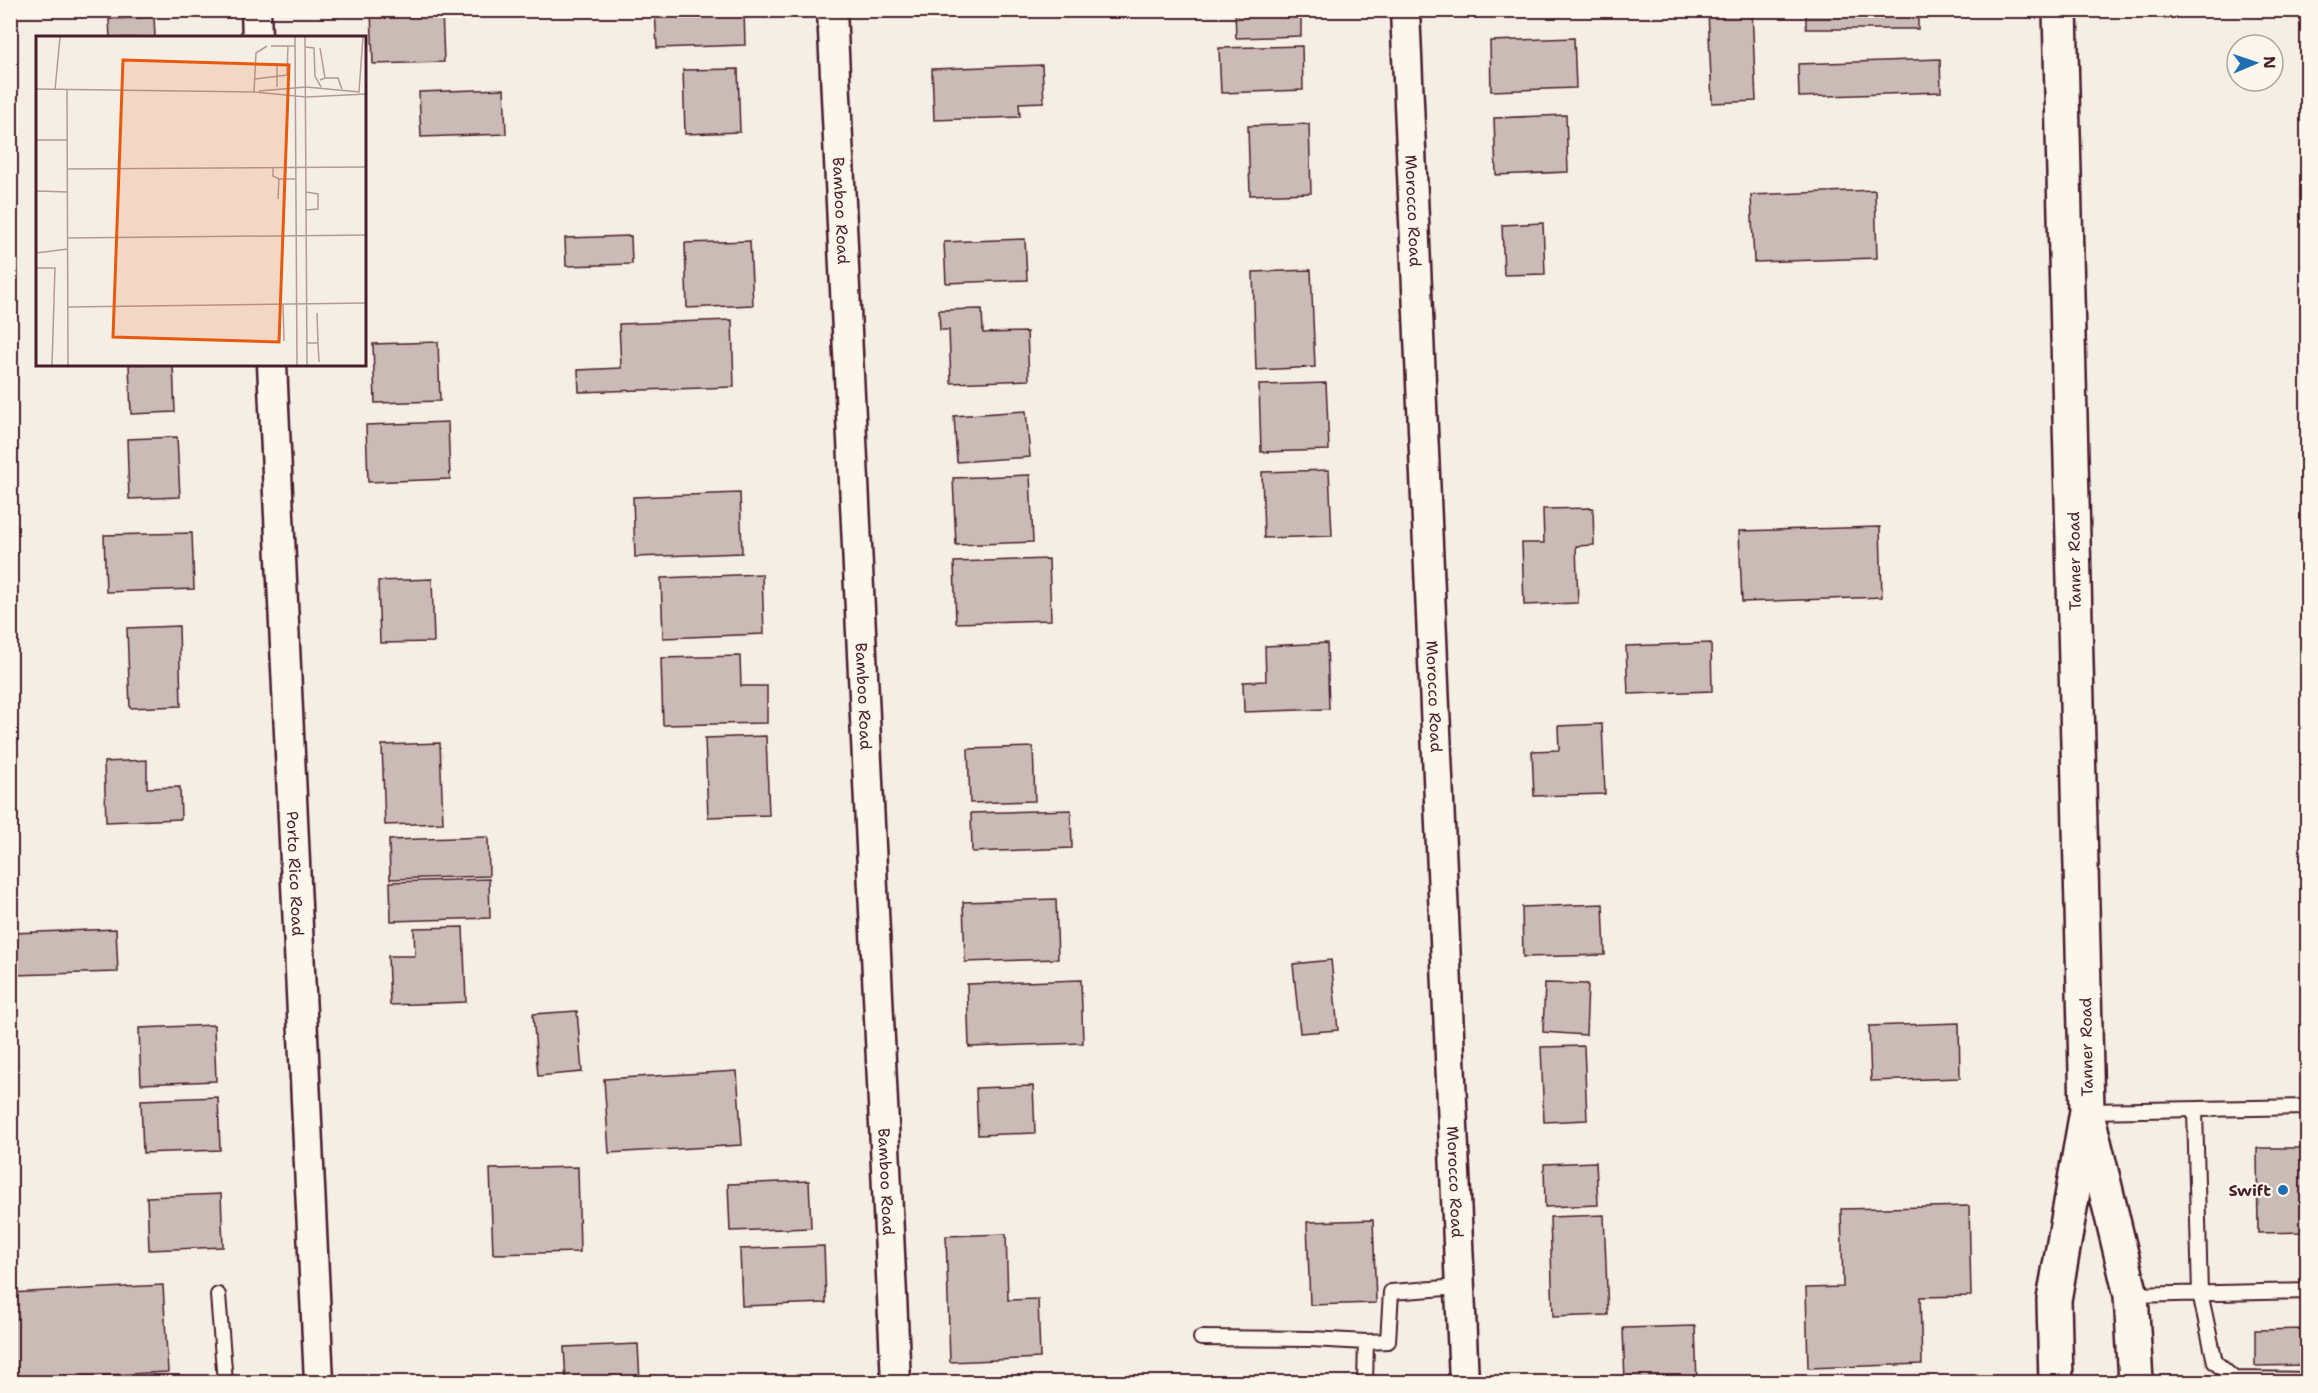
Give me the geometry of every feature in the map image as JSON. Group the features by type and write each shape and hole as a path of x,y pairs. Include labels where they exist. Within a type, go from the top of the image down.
{"main road":[{"name":"Tanner Road","path":"2056,1383 2055,1300 2087,1111 2060,10"},
{"name":"Tanner Road","path":"2087,1111 2131,1295 2136,1383"}],"street":[{"path":"256,10 257,36"},
{"name":"Bamboo Road","path":"832,10 896,1383"},
{"name":"Morocco Road","path":"1405,10 1464,1383"},
{"name":"Porto Rico Road","path":"272,366 319,1383"}],"lane":[{"path":"2087,1111 2307,1107"},
{"path":"2195,1110 2200,1293 2215,1362 2234,1379 2259,1382 2307,1380"},
{"path":"1201,1338 1388,1341 1391,1292 1460,1287"},
{"path":"2131,1295 2307,1291"},
{"path":"218,1295 225,1383"},
{"path":"1365,1383 1366,1342"}],"building":[{"path":"371,10 442,10 444,62 373,64"},
{"path":"655,10 744,10 745,45 657,48"},
{"path":"1235,10 1301,10 1301,36 1236,38"},
{"path":"1708,10 1752,10 1756,101 1712,103"},
{"path":"1806,10 1918,10 1918,29 1806,29"},
{"path":"154,17 155,36 110,36 109,19"},
{"path":"1574,38 1576,88 1491,91 1490,41"},
{"path":"1302,46 1303,90 1221,93 1219,48"},
{"path":"1940,59 1941,92 1799,97 1798,64"},
{"path":"1042,65 1044,102 1019,103 1020,117 934,120 932,69"},
{"path":"738,69 740,132 685,134 683,70"},
{"path":"504,89 506,134 421,137 419,92"},
{"path":"1566,115 1568,172 1496,175 1494,118"},
{"path":"1309,124 1311,193 1250,195 1248,126"},
{"path":"1875,190 1877,258 1754,262 1751,195"},
{"path":"1543,223 1545,274 1504,275 1502,225"},
{"path":"631,236 632,264 566,266 565,238"},
{"path":"1025,239 1027,280 946,283 944,242"},
{"path":"750,241 753,305 687,308 685,243"},
{"path":"1311,270 1315,367 1256,370 1253,272"},
{"path":"982,309 983,333 1027,332 1029,380 951,383 949,330 940,330 939,310"},
{"path":"732,320 734,387 579,392 578,370 621,368 619,324"},
{"path":"438,342 440,401 375,403 373,344"},
{"path":"129,366 173,366 175,412 131,414"},
{"path":"1326,383 1329,450 1261,452 1259,385"},
{"path":"1026,411 1030,457 957,462 954,416"},
{"path":"448,422 450,479 368,482 366,425"},
{"path":"177,437 180,497 129,499 127,439"},
{"path":"1329,470 1332,536 1264,538 1262,472"},
{"path":"1030,475 1033,542 956,545 953,478"},
{"path":"740,493 742,553 635,557 633,497"},
{"path":"1593,508 1594,545 1576,546 1578,603 1524,605 1522,543 1544,543 1543,509"},
{"path":"1880,527 1882,597 1742,602 1739,531"},
{"path":"192,533 194,589 106,592 104,535"},
{"path":"1049,559 1051,620 956,623 954,562"},
{"path":"762,574 764,634 663,638 661,578"},
{"path":"432,579 434,642 380,643 378,581"},
{"path":"179,626 181,706 130,708 127,628"},
{"path":"1327,643 1329,709 1244,712 1243,682 1266,681 1265,646"},
{"path":"1711,643 1712,691 1628,694 1626,646"},
{"path":"740,656 741,686 767,686 767,723 663,725 661,658"},
{"path":"1602,724 1605,794 1534,796 1532,751 1559,750 1558,726"},
{"path":"766,736 769,815 708,817 705,738"},
{"path":"440,743 443,823 385,825 382,745"},
{"path":"1033,747 1035,801 970,803 968,749"},
{"path":"147,760 147,788 180,787 181,819 106,822 104,762"},
{"path":"1071,810 1072,848 972,852 971,813"},
{"path":"488,837 489,876 390,879 389,840"},
{"path":"489,879 490,918 391,921 390,882"},
{"path":"1056,899 1058,959 965,962 963,902"},
{"path":"1603,904 1605,955 1523,957 1522,907"},
{"path":"463,927 466,1002 390,1005 388,956 415,956 414,928"},
{"path":"116,929 118,972 14,975 13,933"},
{"path":"1331,960 1338,1030 1300,1033 1293,964"},
{"path":"1081,980 1083,1043 969,1047 967,984"},
{"path":"1545,983 1588,984 1586,1035 1543,1032"},
{"path":"577,1011 582,1072 538,1076 533,1014"},
{"path":"1959,1023 1960,1078 1871,1081 1869,1026"},
{"path":"214,1025 216,1081 141,1084 139,1028"},
{"path":"1584,1046 1587,1120 1544,1122 1541,1047"},
{"path":"737,1071 742,1145 609,1153 604,1079"},
{"path":"1033,1086 1035,1133 978,1135 976,1088"},
{"path":"218,1097 220,1150 143,1153 141,1100"},
{"name":"Swift","path":"2257,1148 2308,1148 2308,1232 2258,1233"},
{"path":"1596,1162 1598,1205 1545,1207 1544,1164"},
{"path":"578,1167 580,1252 493,1254 490,1169"},
{"path":"809,1181 811,1228 730,1231 728,1184"},
{"path":"221,1194 223,1247 149,1250 147,1197"},
{"path":"1969,1206 1971,1296 1920,1297 1922,1364 1808,1368 1806,1288 1843,1287 1841,1209"},
{"path":"1604,1215 1608,1315 1553,1317 1550,1217"},
{"path":"1373,1220 1376,1303 1310,1305 1307,1222"},
{"path":"1006,1234 1008,1300 1038,1299 1040,1358 950,1362 946,1236"},
{"path":"824,1246 826,1303 742,1306 740,1249"},
{"path":"163,1285 168,1372 10,1380 10,1293"},
{"path":"1695,1326 1697,1382 1625,1382 1623,1328"},
{"path":"2308,1329 2308,1365 2255,1366 2255,1330"},
{"path":"638,1344 640,1382 566,1382 564,1347"}],"place":[{"name":"Swift","path":"2283,1190"}]}
